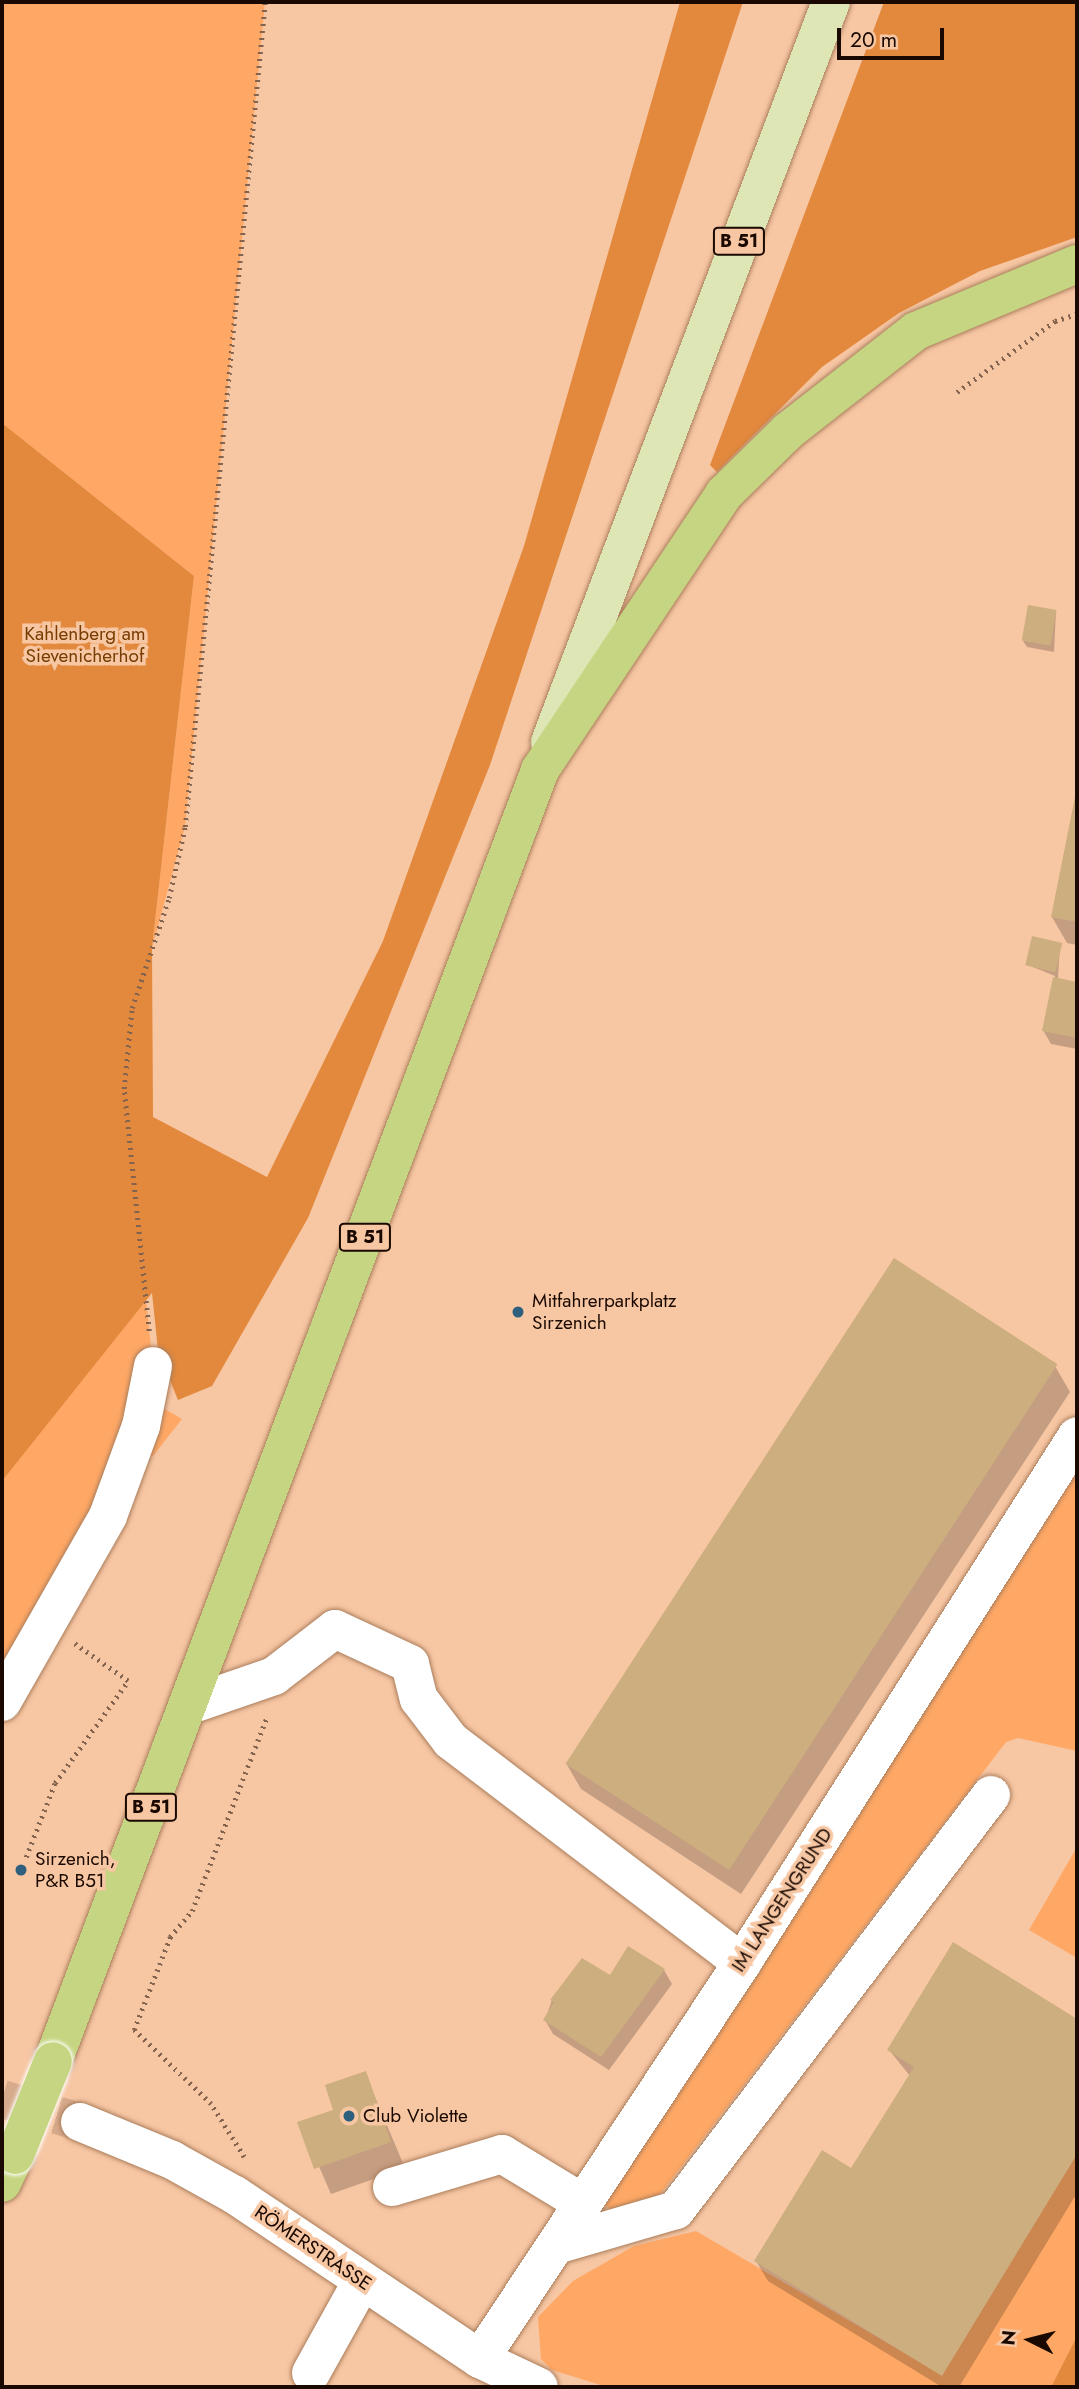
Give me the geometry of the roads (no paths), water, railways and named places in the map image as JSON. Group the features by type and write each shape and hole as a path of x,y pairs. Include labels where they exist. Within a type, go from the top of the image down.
{"highway":[{"path":"540,770 724,494 788,431 916,331 1077,264"},
{"name":"B 51","path":"8,2169 53,2061 190,1704 540,770"}],"main road":[{"name":"B 51","path":"540,770 831,2"}],"street":[{"path":"2,1702 48,1626 107,1516 141,1426 153,1366"},
{"name":"IM LANGENGRUND","path":"480,2359 742,1963 1077,1436"},
{"path":"190,1704 274,1676 335,1629 410,1664 419,1699 451,1741 742,1963"},
{"path":"556,2245 676,2210 991,1795"},
{"name":"RÖMERSTRASSE","path":"80,2122 172,2160 235,2195 480,2359 539,2387"},
{"path":"392,2187 502,2154 583,2203"},
{"path":"311,2373 362,2281"}],"tunnel":[{"path":"2,2099 80,2122"}],"place":[{"name":"Mitfahrerparkplatz Sirzenich","path":"518,1312"},
{"name":"Sirzenich, P&R B51","path":"21,1870"},
{"name":"Club Violette","path":"349,2116"}],"park label":[{"name":"Kahlenberg am Sievenicherhof","path":"85,645"}]}
